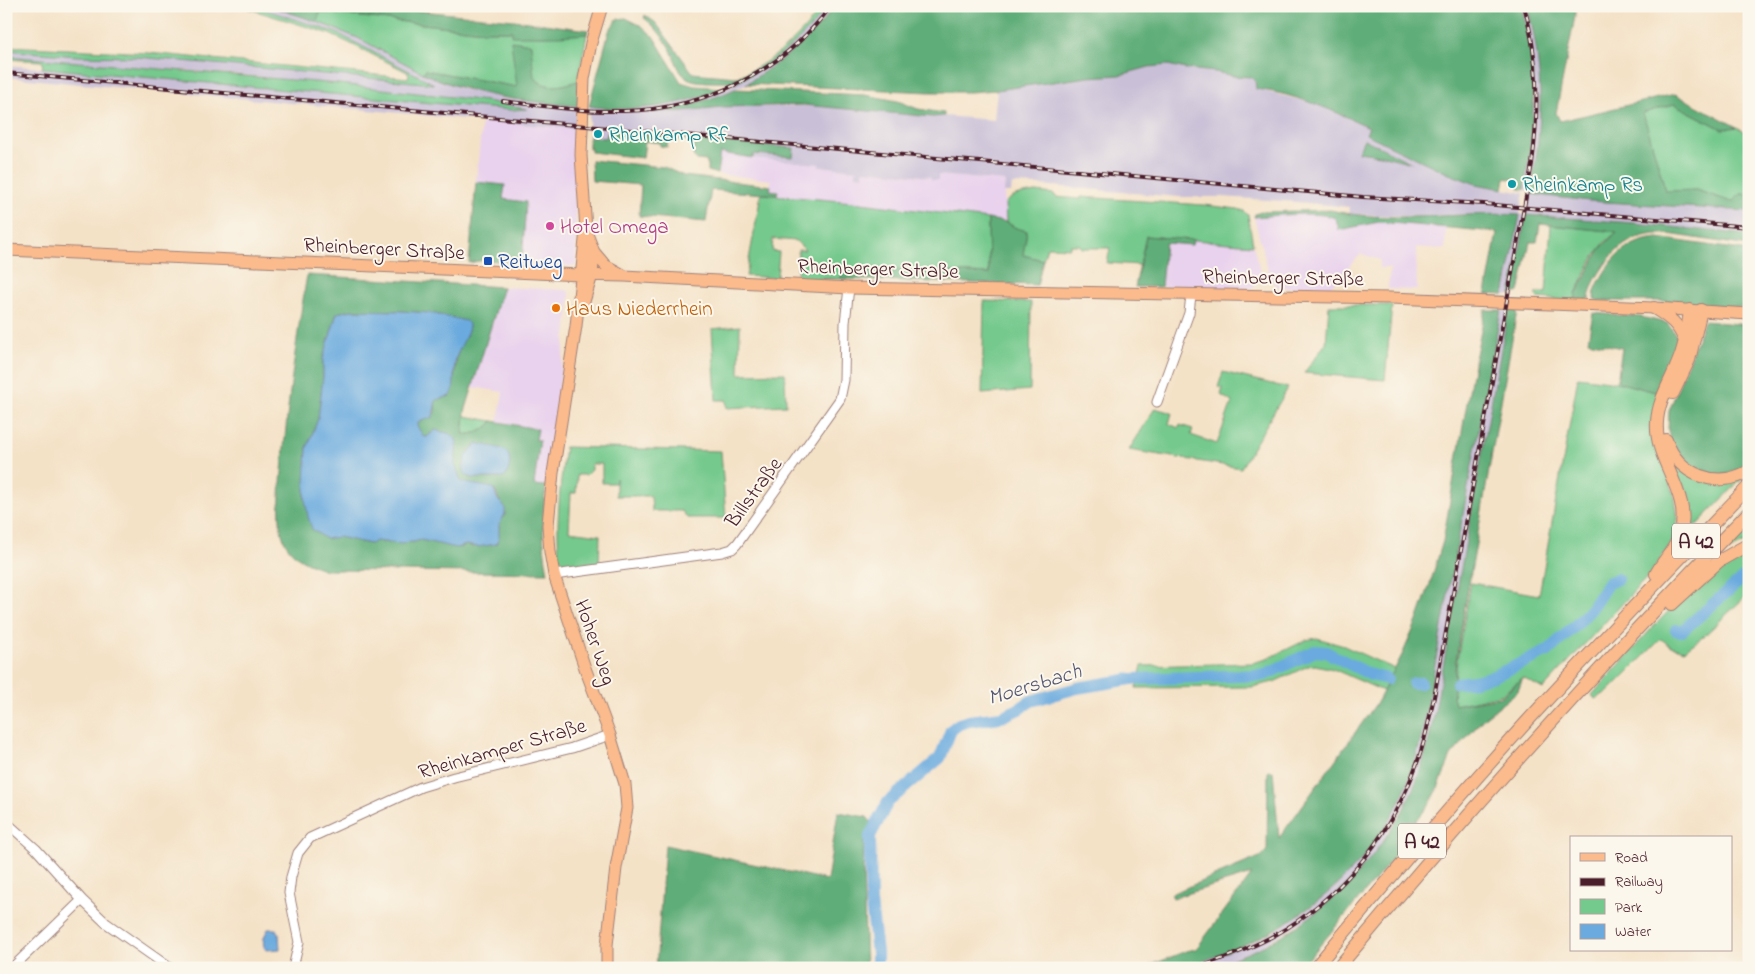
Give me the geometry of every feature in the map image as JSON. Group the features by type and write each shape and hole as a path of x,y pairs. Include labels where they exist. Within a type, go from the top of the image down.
{"highway":[{"path":"1654,308 1673,321 1685,342"},
{"path":"1644,596 1675,546 1682,526 1682,502 1659,443 1657,422 1662,400 1677,366 1695,310"},
{"path":"1695,310 1690,360 1668,402 1665,413 1664,432 1666,442 1683,467 1697,476 1726,480 1738,477 1749,471"},
{"name":"A 42","path":"1315,968 1477,778 1644,596 1749,486"},
{"name":"A 42","path":"1338,968 1492,788 1637,628 1749,512"},
{"path":"1637,628 1664,612 1700,576 1719,561 1749,544"}],"main road":[{"path":"586,275 586,230 581,155 583,87 591,43 602,6"},
{"path":"586,230 594,252 605,265 624,276"},
{"name":"Rheinberger Straße","path":"6,250 624,276 849,288 1390,298 1654,308 1749,314"},
{"path":"586,275 594,252"},
{"name":"Hoher Weg","path":"586,275 576,326 549,511 548,539 554,576 610,735 625,784 627,808 616,868 607,946 607,968"}],"street":[{"name":"Billstraße","path":"554,576 732,549 840,399 844,380 845,323 849,288"},
{"path":"1157,402 1189,313 1191,294"},
{"name":"Rheinkamper Straße","path":"293,968 299,942 290,893 291,877 298,853 310,838 422,787 454,777 572,748 610,735"},
{"path":"6,822 36,849 82,900 106,923 170,968"},
{"path":"12,968 82,900"}],"shaded area":[{"path":"254,6 270,6 348,33 423,73 463,89 507,99 578,106 577,129 6,77 6,65 512,110 525,109 486,101 254,76 6,56 6,50 77,56 138,57 432,83 337,33"},
{"path":"828,6 834,6 808,38 781,61 746,84 712,98 657,112 722,107 816,106 994,120 997,90 1088,77 1120,75 1134,70 1168,65 1233,76 1251,77 1255,80 1256,89 1316,104 1369,127 1366,134 1449,174 1492,187 1524,193 1520,214 1526,215 1511,295 1504,295 1520,215 1404,216 1350,214 1349,207 1297,202 1222,197 1180,197 1040,185 1012,184 1011,193 1004,193 1005,181 938,175 938,180 931,180 931,177 865,170 863,171 863,176 856,175 856,170 819,166 819,164 753,158 754,154 793,157 793,148 608,131 607,138 589,137 589,106 608,109 653,106 676,103 721,90 752,75 804,34","holes":["1364,140 1409,162 1359,152"]},
{"path":"1522,6 1527,6 1533,30 1538,56 1541,91 1538,146 1530,191 1524,190 1533,130 1535,92 1529,37"},
{"path":"482,120 575,129 576,266 522,263 526,202 503,200 505,185 476,182"},
{"path":"720,153 819,164 819,166 856,170 856,175 862,176 863,170 865,170 931,177 938,175 1005,181 1006,222 853,202 777,195 778,191 770,190 771,180 718,174"},
{"path":"1530,194 1589,201 1749,211 1749,235 1634,223 1526,215"},
{"path":"1304,214 1330,215 1336,219 1339,230 1379,222 1446,228 1445,249 1416,247 1417,290 1388,289 1390,268 1379,268 1380,260 1361,254 1329,288 1279,287 1271,281 1254,217"},
{"path":"1193,240 1253,245 1262,278 1252,288 1161,287 1165,243 1192,245"},
{"path":"503,287 567,290 570,293 546,486 534,486 540,441 536,440 538,429 498,422 503,392 473,387"},
{"path":"1501,310 1508,311 1435,711 1423,762 1409,798 1377,850 1359,872 1337,895 1314,914 1257,949 1207,968 1185,968 1253,942 1311,907 1334,888 1358,862 1385,825 1402,795 1422,734"}],"green space":[{"path":"240,6 254,6 337,33 434,84 138,57 77,56 6,50 6,46 149,53 408,78 409,73 327,33"},
{"path":"270,6 370,6 514,20 588,30 587,34 512,36 512,31 483,31 320,12 317,22"},
{"path":"823,6 828,6 810,28 778,57 742,80 736,77 774,57 805,28"},
{"path":"834,6 1521,6 1531,52 1533,75 1533,121 1524,190 1519,189 1520,181 1505,178 1503,189 1476,184 1449,174 1366,134 1369,127 1300,99 1256,89 1255,80 1251,77 1233,76 1168,65 1149,67 1120,75 1088,77 970,92 746,84 794,50 816,29"},
{"path":"1527,6 1577,6 1556,113 1560,121 1675,94 1737,127 1722,129 1674,104 1643,113 1666,191 1696,190 1732,202 1741,194 1749,194 1749,211 1589,201 1530,194 1538,146 1540,100 1537,54"},
{"path":"320,12 483,31 513,31 512,35 587,34 578,81 549,86 534,78 517,87 425,70 423,73 358,38 317,22"},
{"path":"645,15 656,23 693,73 736,77 742,80 736,83 705,82 694,81 685,77 661,35 644,18"},
{"path":"626,18 642,26 653,36 681,82 694,86 725,88 693,99 658,106 623,109 589,106 609,31 617,19"},
{"path":"511,41 531,44 534,78 539,82 555,86 578,81 578,106 518,100 480,93 423,73 425,70 517,87"},
{"path":"6,56 339,84 486,101 527,109 512,110 42,68 43,63 41,61 6,59"},
{"path":"735,89 865,95 898,101 918,109 944,113 944,116 933,117 804,105 722,107 653,112 695,103"},
{"path":"1674,104 1722,129 1737,127 1749,134 1749,194 1741,194 1732,202 1696,190 1666,192 1643,113"},
{"path":"608,131 794,148 793,157 754,154 753,158 720,153 717,174 708,171 706,161 697,160 693,156 694,147 692,141 668,139 667,147 660,146 660,143 645,141 643,158 591,152 589,137 606,138"},
{"path":"1364,139 1412,163 1381,155 1358,152"},
{"path":"591,160 664,167 684,176 771,186 770,190 778,191 777,195 711,190 706,222 639,216 641,185 592,181"},
{"path":"476,182 505,185 503,199 526,202 522,263 484,260 469,263"},
{"path":"1036,192 1054,194 1056,197 1204,205 1238,209 1248,215 1253,245 1146,236 1140,265 1107,263 1110,248 1081,248 1080,245 1070,245 1070,248 1047,247 1043,260 1022,255 1027,231 1016,228 1006,222 1005,203 1015,196"},
{"path":"761,194 853,202 988,219 989,274 843,267 841,279 797,279 798,250 805,250 796,241 773,239 772,251 779,252 777,278 746,276"},
{"path":"1331,210 1377,217 1520,215 1504,295 1486,294 1497,232 1379,222 1339,230 1336,219 1330,216 1297,214 1254,217 1255,214 1261,212"},
{"path":"1526,215 1634,223 1749,235 1749,246 1668,234 1647,235 1629,242 1614,253 1595,280 1589,299 1575,301 1576,294 1600,249 1617,232 1540,224 1537,242 1530,242 1519,292 1511,295"},
{"path":"988,219 1006,222 1016,228 1027,231 1023,255 1043,260 1037,285 841,279 843,267 989,274"},
{"path":"1551,225 1618,232 1610,237 1593,259 1576,293 1575,301 1538,298 1536,296 1536,293 1546,293"},
{"path":"1146,236 1193,240 1192,245 1165,243 1161,287 1135,287"},
{"path":"1658,238 1749,251 1749,308 1664,301 1598,301 1594,299 1596,289 1604,273 1620,253 1633,244"},
{"path":"307,275 503,287 465,412 463,434 480,431 488,427 493,421 538,429 536,440 540,440 534,485 546,486 543,530 548,573 326,570 307,563 296,556 287,546 280,525 280,497 289,398","holes":["352,310 430,313 458,319 467,334 459,349 450,396 436,400 435,413 419,422 417,427 424,437 427,437 435,430 448,434 455,468 461,482 495,490 505,514 499,525 496,544 472,547 466,545 460,548 421,540 389,543 375,541 370,544 338,537 305,499 307,448 318,419 323,359 337,313","476,445 508,470 503,478 468,477 468,452"]},
{"path":"984,301 1031,302 1030,390 982,394"},
{"path":"1329,305 1392,305 1385,380 1304,373 1326,343"},
{"path":"1485,310 1501,310 1422,734 1414,765 1402,796 1388,823 1370,849 1328,893 1303,912 1249,942 1190,967 1175,969 1144,968 1186,951 1196,949 1252,874 1173,898 1171,894 1262,856 1267,850 1268,771 1273,771 1279,838 1378,701 1402,655 1417,621 1443,541"},
{"path":"1508,311 1517,311 1456,660 1453,697 1455,705 1501,697 1523,678 1518,691 1483,719 1451,756 1436,793 1409,830 1391,861 1301,968 1207,968 1251,952 1276,939 1329,902 1359,872 1395,823 1409,798 1425,756 1435,711"},
{"path":"1593,313 1641,317 1667,323 1679,339 1678,352 1659,393 1617,382 1622,348 1588,341"},
{"path":"1704,321 1749,325 1749,464 1740,470 1719,476 1691,467 1670,440 1668,430 1669,411"},
{"path":"740,326 739,374 785,373 786,405 727,408 726,400 716,400 712,329"},
{"path":"1223,372 1288,388 1241,468 1129,450 1155,408 1172,413 1169,424 1179,428 1180,425 1193,429 1191,435 1217,444 1232,402 1221,395 1223,388 1218,387"},
{"path":"1578,377 1617,382 1659,393 1652,422 1675,498 1678,519 1671,544 1651,573 1543,689 1523,678 1501,695 1455,705 1453,697 1457,660 1471,583 1539,595"},
{"path":"465,416 493,421 488,427 480,431 463,435"},
{"path":"1662,437 1742,479 1679,543 1684,521"},
{"path":"565,447 721,451 726,518 687,518 682,511 652,511 651,496 616,496 616,483 602,483 602,464 591,464 591,470 586,475 577,475 576,493 571,493 569,531 600,535 599,566 563,568 560,566 558,521"},
{"path":"1749,525 1749,541 1719,555"},
{"path":"1749,549 1749,593 1704,636 1685,650 1671,646 1661,639 1609,691 1595,699 1592,695 1684,596 1726,563"},
{"path":"1317,638 1344,646 1395,669 1383,691 1333,669 1315,665 1308,666 1274,682 1252,687 1136,688 1142,666 1252,663 1267,659 1306,640"},
{"path":"838,812 867,817 871,822 864,842 863,869 866,968 656,968 665,845 827,880"}],"water":[{"path":"352,310 430,313 466,321 469,324 456,358 453,391 450,396 436,400 433,417 419,422 417,426 424,437 427,437 435,430 451,434 456,439 455,464 461,482 493,488 498,500 505,507 505,514 499,525 499,538 496,544 478,547 466,545 456,548 421,540 402,544 375,541 371,544 338,537 326,539 312,529 305,499 307,448 318,419 323,359 337,313"},
{"path":"478,444 500,448 505,451 510,460 506,476 503,478 473,478 465,475 464,462 466,457"},
{"path":"268,929 276,929 279,934 280,949 266,950 264,948 265,934"}],"waterway":[{"name":"Moersbach","path":"1676,630 1682,631 1743,578 1749,575"},
{"name":"Moersbach","path":"1457,683 1494,676 1548,651 1591,609 1608,583 1617,579"},
{"name":"Moersbach","path":"877,968 871,902 870,836 888,802 940,758 951,730 959,724 1001,717 1031,701 1077,688 1131,679 1264,675 1315,651 1326,652 1371,675 1387,679"},
{"name":"Moersbach","path":"1413,683 1421,683"}],"railway":[{"path":"503,101 594,111 654,109 684,103 713,94 766,68 790,50 831,6"},
{"path":"1197,968 1277,934 1309,913 1349,877 1381,835 1395,812 1420,755 1434,697 1532,164 1536,124 1535,65 1533,45 1524,6"},
{"path":"6,73 1363,197 1484,204 1749,227"}],"place":[{"name":"Rheinkamp Rf","path":"598,134"},
{"name":"Rheinkamp Rs","path":"1512,184"},
{"name":"Hotel Omega","path":"550,226"},
{"name":"Reitweg","path":"488,261"},
{"name":"Haus Niederrhein","path":"556,308"}]}
